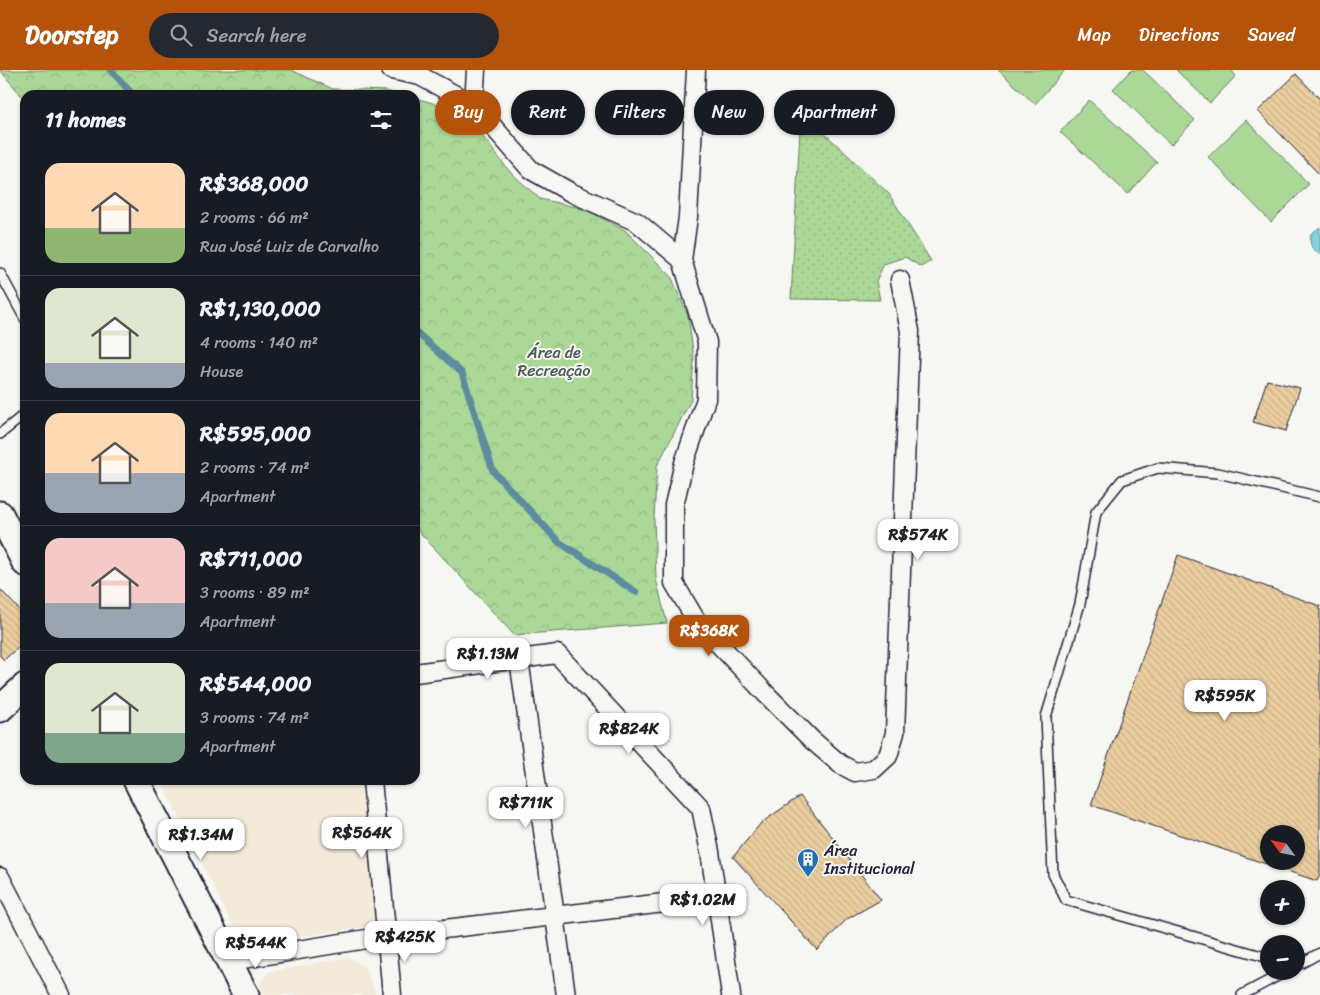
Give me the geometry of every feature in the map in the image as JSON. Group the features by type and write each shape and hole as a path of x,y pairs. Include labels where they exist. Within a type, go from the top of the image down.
{"street":[{"path":"391,70 420,76 447,90"},
{"path":"475,90 476,70"},
{"path":"696,70 688,217 682,260 707,342 706,399 684,463 674,505 674,583 696,620 767,695 812,740 840,764 855,772 874,769 888,756 895,733 910,331 900,280"},
{"path":"501,135 531,170 570,192 637,222 682,260"},
{"path":"0,514 20,553"},
{"path":"420,672 557,654 701,808 710,852 715,898 731,995"},
{"path":"519,659 566,995"},
{"path":"0,709 20,691"},
{"path":"139,785 246,995"},
{"path":"372,785 392,995"},
{"path":"0,877 60,995"},
{"path":"230,961 385,936 554,915 715,898"}],"lane":[{"path":"0,274 20,310"},
{"path":"0,434 20,418"},
{"path":"1260,955 1066,900 1052,874 1046,717 1080,604 1096,512 1122,480 1158,468 1218,473 1320,497"},
{"path":"1305,961 1320,953"},
{"path":"1242,995 1270,980"}],"shaded area":[{"path":"163,785 364,785 377,918 372,926 247,944 236,932"},
{"path":"349,957 365,967 376,995 264,995 258,985 269,972"}],"green space":[{"path":"0,70 291,70 333,89 360,90 20,90 20,94"},
{"path":"998,70 1065,70 1035,104"},
{"path":"1131,70 1143,70 1195,120 1171,145 1113,89"},
{"path":"1176,70 1231,70 1236,76 1210,103"},
{"name":"Área de Recreação","path":"420,99 435,104 435,135 481,135 510,172 540,199 585,209 626,231 671,276 688,316 694,358 691,400 657,466 654,518 656,579 667,623 514,635 420,532"},
{"path":"1089,100 1157,162 1128,194 1060,132"},
{"path":"1246,120 1309,184 1271,222 1208,157"},
{"path":"800,135 826,135 889,194 931,261 921,267 905,257 884,264 876,281 880,300 791,299"}],"water":[{"path":"1320,227 1320,254 1313,249 1310,241 1311,234"}],"building":[{"path":"1296,74 1320,99 1320,175 1258,111"},
{"path":"1267,380 1300,388 1286,431 1253,422"},
{"path":"1178,555 1320,606 1320,875 1317,881 1284,870 1305,870 1305,825 1260,825 1260,862 1091,805"},
{"path":"0,589 20,611 20,646 4,660 0,656"},
{"name":"Área Institucional","path":"800,796 881,900 847,919 817,950 733,857 761,823"}],"waterway":[{"path":"111,70 129,90"},
{"path":"420,335 462,373 493,471 559,542 636,592"}],"place":[{"name":"Área Institucional","path":"808,878"}]}
